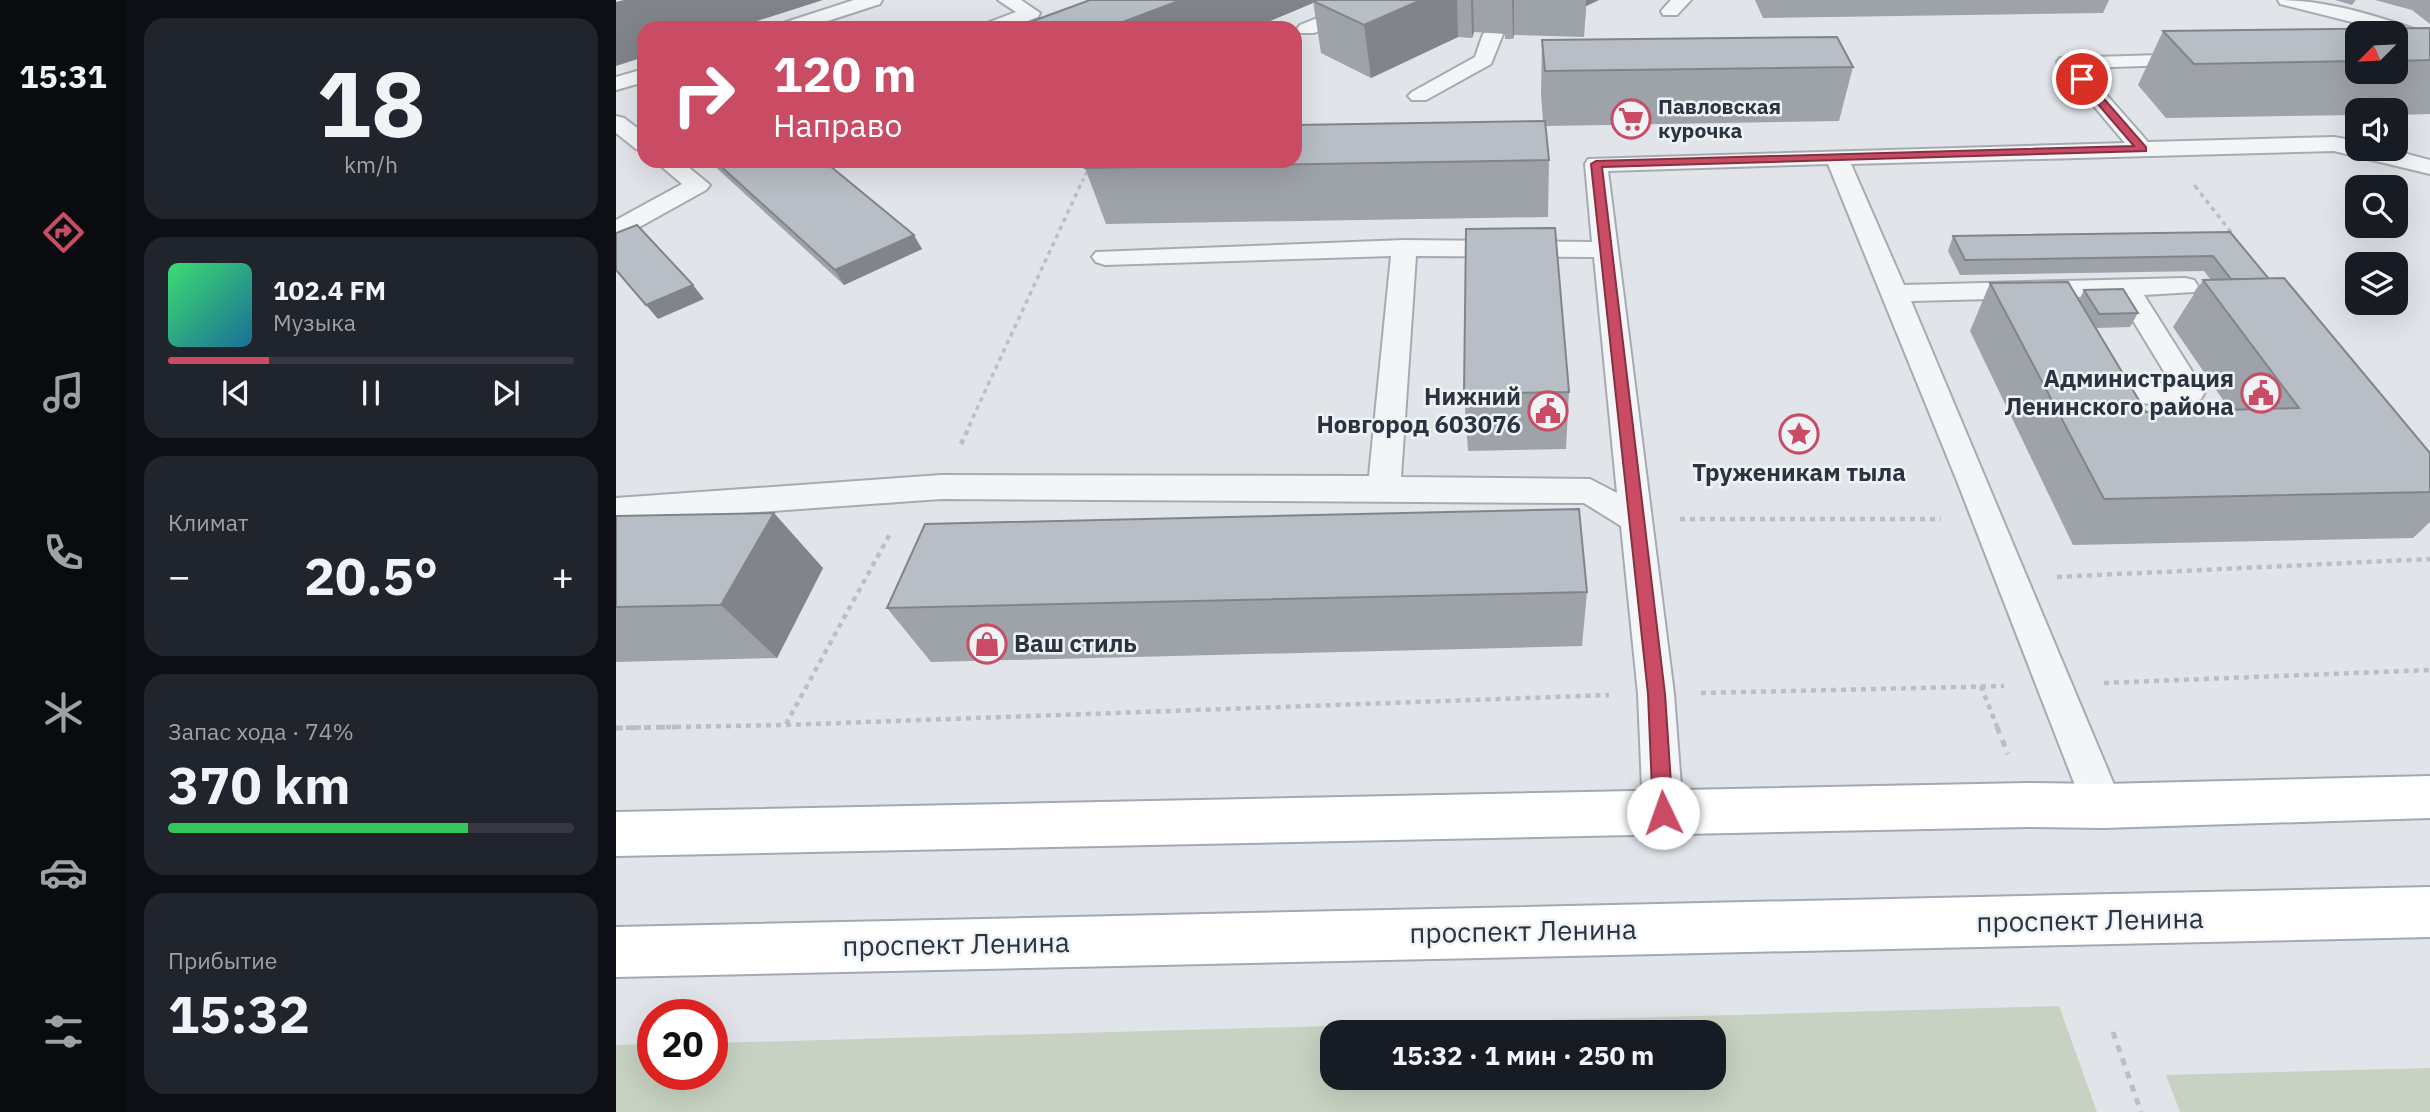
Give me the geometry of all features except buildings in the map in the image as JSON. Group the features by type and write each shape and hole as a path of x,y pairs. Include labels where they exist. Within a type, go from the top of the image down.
{"main road":[{"path":"616,834 2027,805 2103,806 2430,797"},
{"name":"проспект Ленина","path":"616,952 2430,912"}],"lane":[{"path":"808,21 873,0"},
{"path":"1007,0 1031,13 1010,21"},
{"path":"2287,0 2401,31 2430,42"},
{"path":"1307,29 1361,2"},
{"path":"1419,96 1484,60 1493,33"},
{"path":"2154,149 2067,62 2219,60"},
{"path":"616,84 637,77"},
{"path":"616,123 637,139"},
{"path":"1663,813 1656,694 1596,164 2334,144 2345,146"},
{"path":"1837,158 1896,293 2103,806"},
{"path":"2408,161 2430,167"},
{"path":"616,230 698,185 675,168"},
{"path":"1105,257 1405,248 1604,250"},
{"path":"1384,488 1405,248"},
{"path":"1896,293 2049,301 2126,287 2185,286"},
{"path":"2081,360 2101,395 2191,392 2126,287"},
{"path":"616,510 941,487 1384,488 1590,491 1635,519"}],"path":[{"path":"2154,149 2242,247"},
{"path":"1635,519 1987,519"},
{"path":"2013,579 2430,559"},
{"path":"616,728 785,725 1656,694 2056,685 2430,670"},
{"path":"1981,686 2010,761"},
{"path":"2113,1032 2141,1112"}],"green space":[{"path":"2059,1006 2097,1112 616,1112 616,1045 637,1044 637,1090 728,1090 728,1043 1320,1026 1320,1090 1726,1090 1726,1020 1549,1020"},
{"path":"2430,1068 2430,1112 2180,1112 2166,1075"}],"place":[{"name":"Павловская курочка","path":"1631,119"},
{"name":"Администрация Ленинского района","path":"2261,393"},
{"name":"Нижний Новгород 603076","path":"1548,411"},
{"name":"Труженикам тыла","path":"1799,434"},
{"name":"Ваш стиль","path":"987,644"}],"route":[{"path":"1663,813 1656,694 1596,164 2142,149 2082,79"}]}
